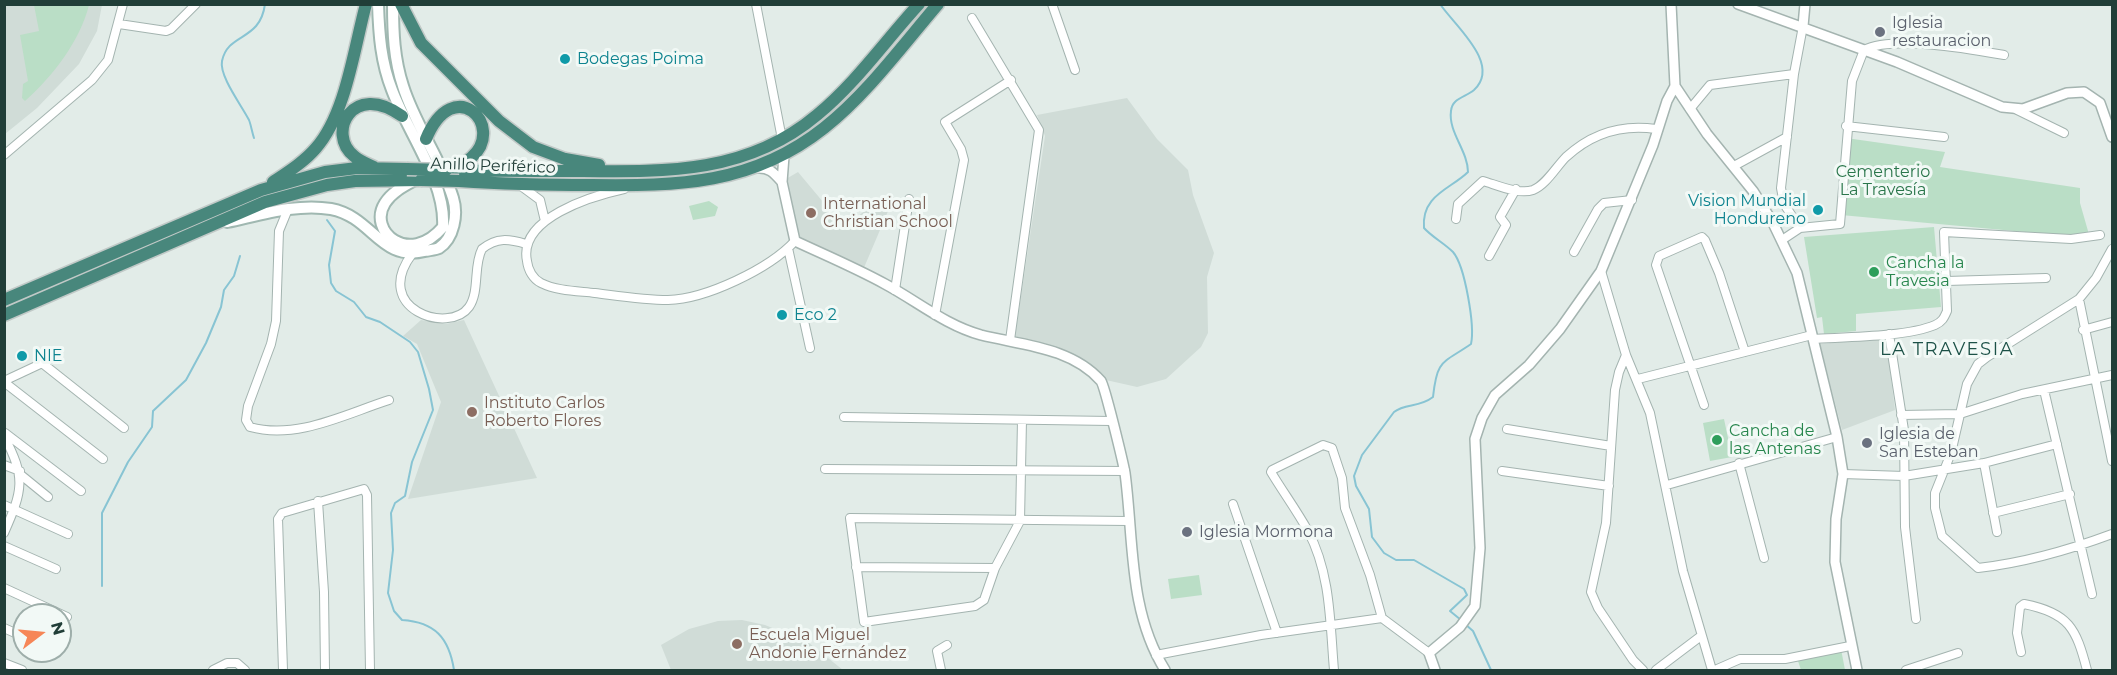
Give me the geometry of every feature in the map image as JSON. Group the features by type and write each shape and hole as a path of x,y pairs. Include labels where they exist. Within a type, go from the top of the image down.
{"highway":[{"path":"261,190 295,168 317,147 336,116 366,4"},
{"path":"401,4 421,43 499,121 533,147 565,159 630,171"},
{"name":"Anillo Periférico","path":"4,300 261,190 325,172 375,168 668,172 708,166 747,155 782,139 816,116 842,92 919,4"},
{"name":"Anillo Periférico","path":"4,315 265,202 327,184 418,180 518,185 669,186 711,180 752,168 784,156 825,128 852,102 938,4"},
{"path":"375,168 354,156 348,149 343,127 347,116 356,107 366,102 388,105 402,116"},
{"path":"426,139 433,122 449,108 460,107 471,110 478,118 484,137 480,148 472,158 449,170"}],"main road":[{"path":"378,4 384,66 402,116 440,191 444,214 443,227 432,239 413,246 397,243 385,231 381,217 384,203 397,190 418,180"},
{"path":"212,225 288,209 317,207 334,210 358,220 391,249 401,254 438,248 450,235 454,220 453,199 403,86 393,42 393,4"}],"street":[{"path":"4,155 92,80 108,60 123,4"},
{"path":"119,24 166,31 171,29 196,4"},
{"path":"756,4 782,139"},
{"path":"1052,4 1075,70"},
{"path":"1429,653 1461,627 1477,598 1477,565 1480,548 1475,439 1482,418 1495,395 1529,364 1560,328 1601,271 1632,200 1656,129 1675,86 1671,4"},
{"path":"1738,4 1803,26 2002,107 2016,109 2064,134"},
{"path":"1800,228 1781,195 1786,137 1805,4"},
{"path":"972,18 1035,122 1039,140 1010,340"},
{"path":"1782,240 1800,228 1840,224 1846,126 1852,81 1864,50 1884,43 1962,48 2004,55"},
{"path":"1690,109 1710,85 1794,74"},
{"path":"935,315 964,160 961,149 945,122 1011,80"},
{"path":"1675,86 1753,191 1782,240 1797,273 1837,437 1843,474 1836,519 1835,562 1850,646 1857,670"},
{"path":"2016,109 2067,93 2084,92 2100,103 2112,137"},
{"path":"1456,219 1458,204 1483,181 1515,189 1535,190 1567,157 1593,139 1627,126 1656,129"},
{"path":"1846,126 1944,137"},
{"path":"1734,166 1786,137"},
{"path":"784,156 782,182 810,348"},
{"path":"752,168 765,167 782,182"},
{"path":"518,185 540,200 545,221"},
{"path":"641,186 604,194 578,203 545,221 526,244 528,267 541,283 608,295 670,300 726,285 791,245"},
{"path":"1489,256 1506,225 1500,217 1515,189"},
{"path":"895,291 909,199"},
{"path":"1574,252 1598,209 1604,203 1632,200"},
{"path":"288,209 279,231 276,321 271,344 248,406 246,420 250,428 275,431 305,428 389,400"},
{"path":"1638,379 1813,337 1889,334 1935,325 1944,320 1947,311 1944,232 2072,239 2100,235"},
{"path":"1704,405 1655,261 1659,256 1699,237 1705,240 1719,273 1745,352"},
{"path":"412,254 399,276 398,289 403,299 422,314 447,318 459,316 469,306 482,249 497,240 504,239 526,244"},
{"path":"791,245 895,291 960,328 1070,358 1088,369 1102,383 1125,471 1134,575 1143,623 1156,656 1165,670"},
{"path":"2112,249 2092,283 2079,299 1978,364 1967,384 1945,470 1935,493 1936,522 1942,536 1978,568 2001,565 2082,546 2112,534"},
{"path":"1601,271 1626,355 1638,379 1650,413 1667,485 1683,571 1701,636 1714,670 1740,658 1785,659 1850,646"},
{"path":"1947,281 2046,278"},
{"path":"2079,299 2083,330 2112,461"},
{"path":"2083,330 2112,322"},
{"path":"1889,334 1904,437 1905,527 1916,619"},
{"path":"1626,355 1615,390 1605,537 1592,592 1598,608 1633,660 1643,670"},
{"path":"51,359 4,382 103,459"},
{"path":"42,363 124,428"},
{"path":"1901,415 1960,414 2044,390 2112,375"},
{"path":"2044,390 2092,594"},
{"path":"844,417 1111,421"},
{"path":"1022,420 1020,521 994,568 984,600 975,606 869,623 864,621 850,518 1020,521 1128,521"},
{"path":"1507,429 1611,446"},
{"path":"4,434 21,473 14,510 4,533"},
{"path":"4,434 81,490"},
{"path":"1667,485 1837,437"},
{"path":"1843,474 1904,476 1984,463 2057,444"},
{"path":"1334,670 1329,599 1309,532 1271,472 1323,445 1332,448 1342,478 1345,508 1370,575 1382,618 1429,653 1436,670"},
{"path":"1739,463 1764,558"},
{"path":"1984,463 1997,532"},
{"path":"4,465 21,473 48,497"},
{"path":"825,469 1125,471"},
{"path":"1502,471 1609,486"},
{"path":"283,670 278,519 282,513 354,490 364,489 367,495 370,670"},
{"path":"1994,513 2070,494"},
{"path":"318,501 324,592 325,670"},
{"path":"1233,504 1277,633"},
{"path":"4,505 68,534"},
{"path":"4,546 56,569"},
{"path":"856,567 994,568"},
{"path":"4,588 37,603"},
{"path":"2020,652 2017,633 2020,607 2024,604 2042,608 2062,617 2072,626 2087,670"},
{"path":"1156,656 1277,633 1382,618"},
{"path":"1656,670 1701,636"},
{"path":"941,670 937,651 947,645"},
{"path":"1906,670 1958,653"},
{"path":"4,663 22,670"},
{"path":"213,670 227,663 237,663 245,670"}],"shaded area":[{"path":"5,5 102,5 97,31 79,64 37,108 5,134"},
{"path":"1127,98 1157,139 1188,170 1193,195 1214,253 1207,277 1208,333 1201,347 1166,379 1137,387 1106,380 1091,365 1015,336 1045,136 1037,115"},
{"name":"International Christian School","path":"798,172 844,227 875,203 894,197 863,270 797,236 786,179"},
{"name":"Instituto Carlos Roberto Flores","path":"421,320 446,324 464,320 537,478 408,499 441,402 417,344 403,336"},
{"path":"1886,337 1895,410 1842,430 1820,344"},
{"name":"Escuela Miguel Andonie Fernández","path":"742,620 765,625 809,643 843,670 671,670 661,645 689,629 718,621"}],"green space":[{"path":"34,5 89,5 79,32 64,57 46,81 25,101 22,98 23,84 28,81 20,35 39,31"},
{"name":"Cementerio La Travesía","path":"1846,138 1945,152 1940,167 2080,188 2080,203 2090,238 1841,215"},
{"path":"709,201 718,207 715,216 693,220 689,206"},
{"name":"Cancha la Travesia","path":"1934,227 1941,307 1856,314 1856,331 1824,334 1822,317 1817,318 1804,237"},
{"name":"Cancha de las Antenas","path":"1724,419 1732,457 1710,461 1703,423"},
{"path":"1199,575 1202,595 1171,599 1168,579"},
{"path":"1841,649 1845,670 1801,670 1797,658"}],"waterway":[{"path":"254,138 249,120 224,75 222,61 231,45 257,25 265,4"},
{"path":"1440,4 1473,45 1482,69 1481,80 1474,90 1457,100 1451,111 1452,126 1465,157 1468,172 1432,200 1424,217 1424,228 1453,252 1457,259 1465,283 1470,311 1471,344 1447,360 1439,369 1433,397 1423,403 1403,407 1394,412 1362,455 1354,476 1356,486 1369,509 1372,537 1384,553 1396,560 1414,560 1464,589 1467,595 1450,611 1461,620"},
{"path":"327,220 335,231 329,265 331,283 336,291 354,302 366,317 380,322 410,342 418,352 429,389 433,410 412,462 405,496 395,503 391,513 393,550 388,593 394,611 402,620 423,624 438,634 448,649 454,670"},
{"path":"102,586 102,513 128,462 152,427 153,411 186,380 206,343 221,307 224,290 234,276 240,256"},
{"path":"1465,624 1473,631 1491,670"}],"place":[{"name":"Iglesia restauracion","path":"1880,32"},
{"name":"Bodegas Poima","path":"565,59"},
{"name":"Vision Mundial Hondureno","path":"1818,210"},
{"name":"International Christian School","path":"811,213"},
{"name":"Cancha la Travesia","path":"1874,272"},
{"name":"Eco 2","path":"782,315"},
{"name":"NIE","path":"22,356"},
{"name":"Instituto Carlos Roberto Flores","path":"472,412"},
{"name":"Cancha de las Antenas","path":"1717,440"},
{"name":"Iglesia de San Esteban","path":"1867,443"},
{"name":"Iglesia Mormona","path":"1187,532"},
{"name":"Escuela Miguel Andonie Fernández","path":"737,644"}],"district":[{"name":"LA TRAVESIA","path":"1947,350"}]}
